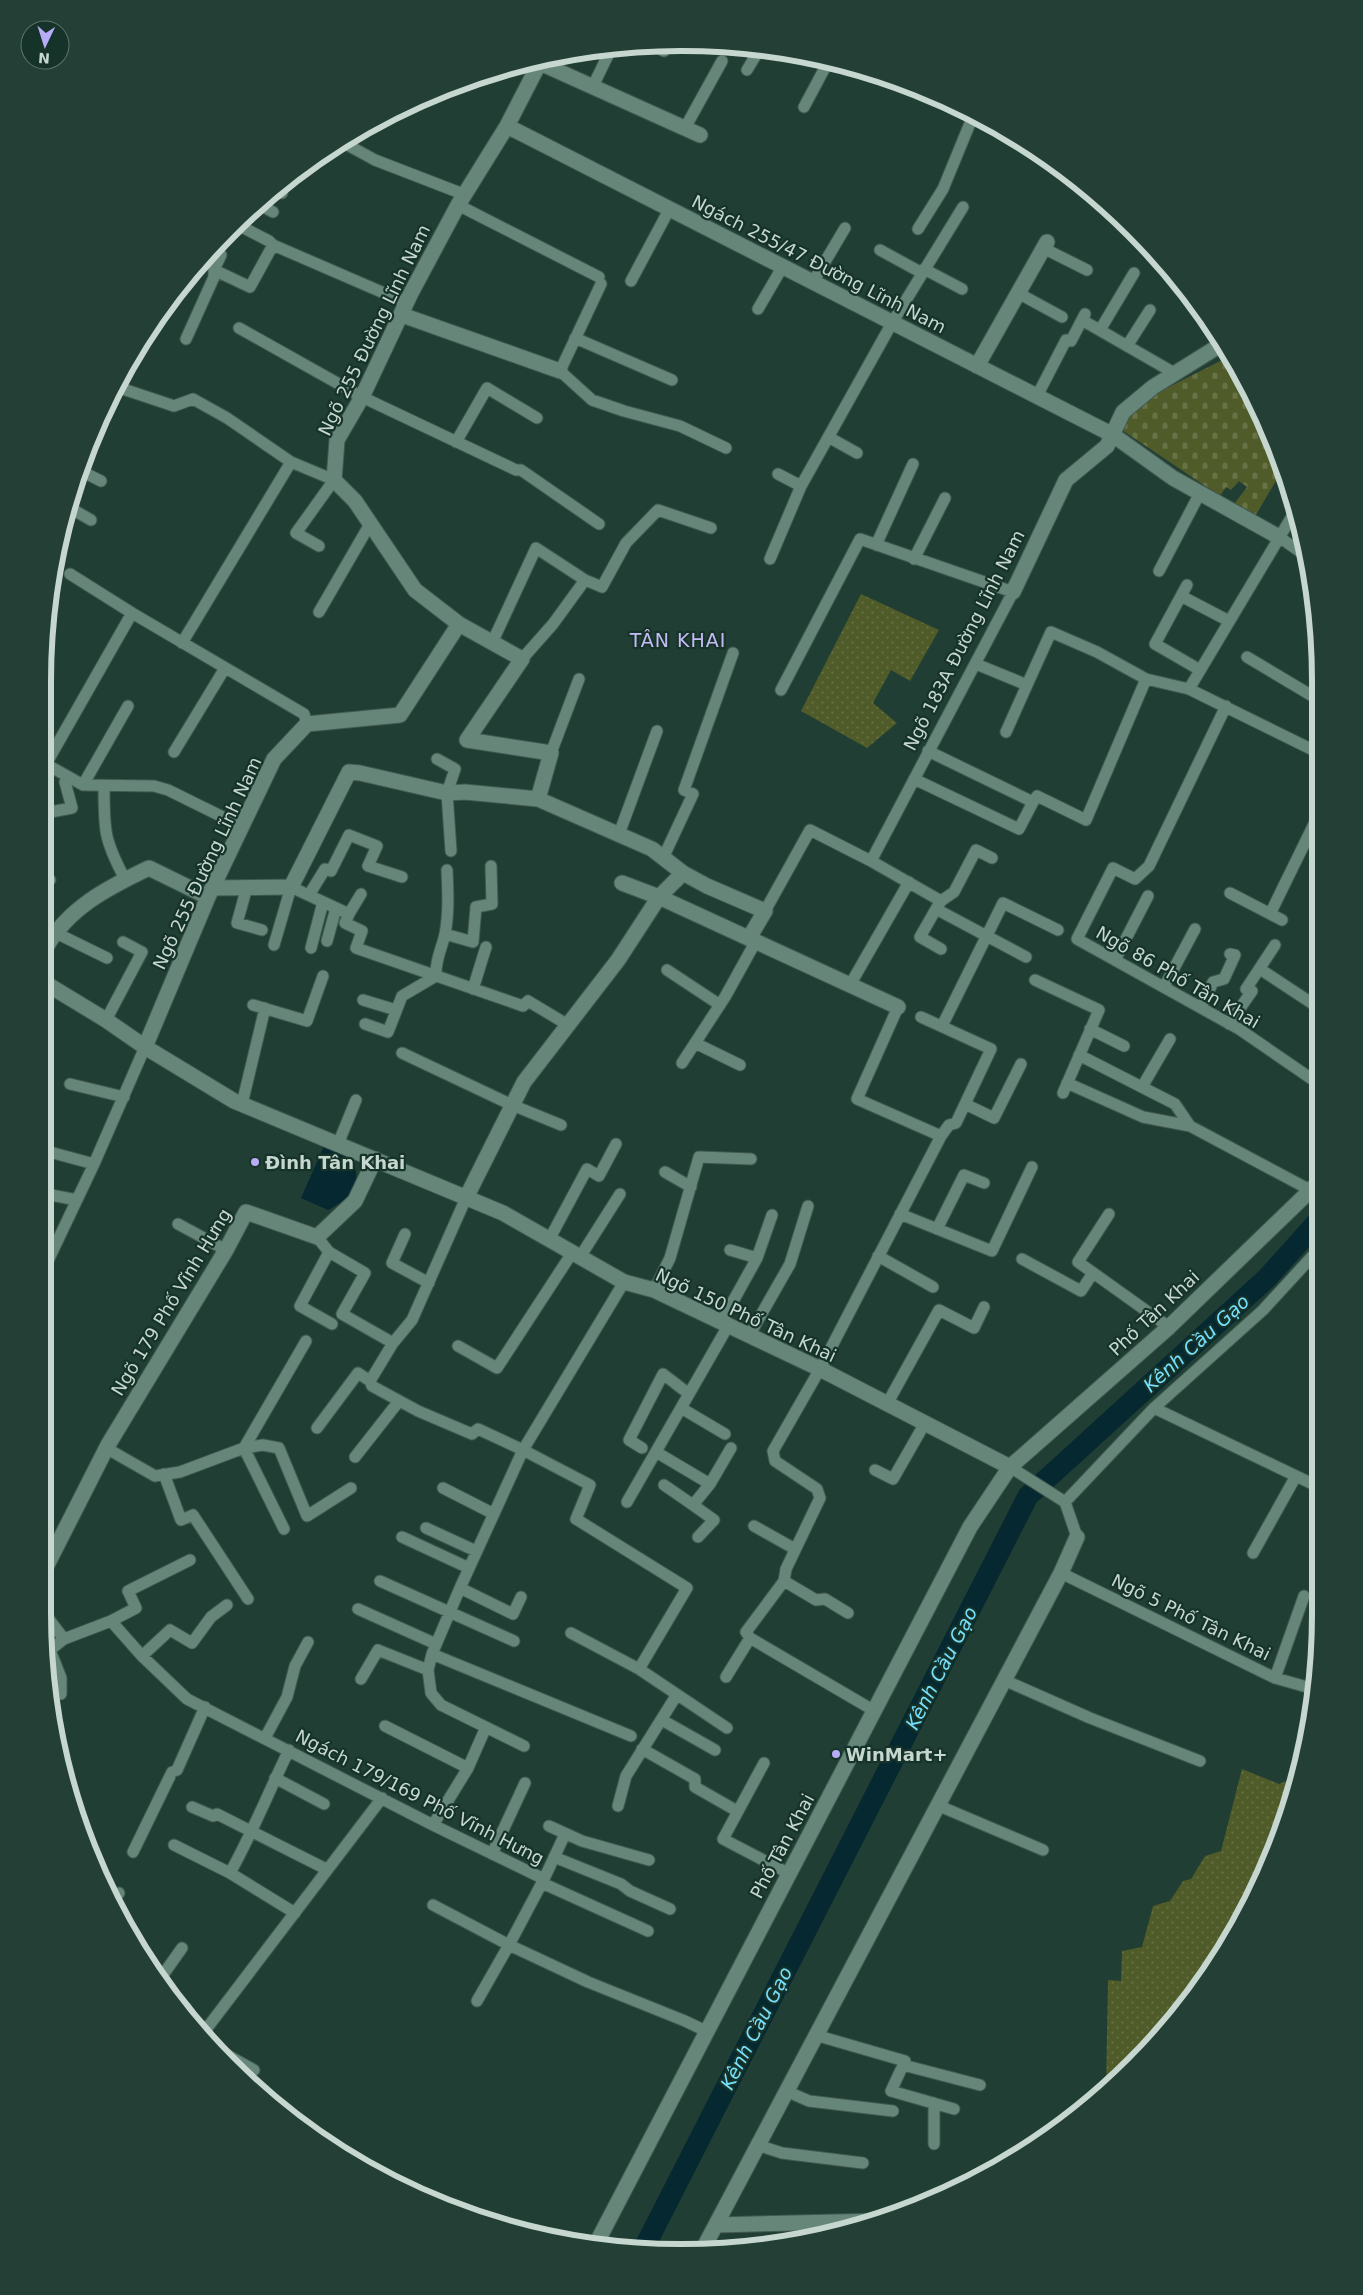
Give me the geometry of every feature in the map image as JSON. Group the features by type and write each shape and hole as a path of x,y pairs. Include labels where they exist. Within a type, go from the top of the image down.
{"street":[{"path":"549,65 700,135"},
{"name":"Ngõ 255 Đường Lĩnh Nam","path":"334,480 337,440 362,397 404,309 461,200 507,126 536,69"},
{"name":"Ngách 255/47 Đường Lĩnh Nam","path":"507,126 1113,435 1173,478 1280,537"},
{"path":"977,366 1045,245"},
{"path":"404,309 560,371"},
{"name":"Ngõ 183A Đường Lĩnh Nam","path":"1013,592 1066,480 1107,446 1122,412 1153,387 1216,348"},
{"path":"334,480 355,500 415,590 460,624 522,659 467,740 550,753 538,799"},
{"path":"307,724 400,715 460,624"},
{"name":"Ngõ 255 Đường Lĩnh Nam","path":"144,1047 211,892 274,759 307,724"},
{"path":"51,938 72,913 125,879 149,868 211,892 247,887 291,887 349,772 360,772 447,793 465,792 538,799 664,856 683,872 707,886 765,911 752,940"},
{"path":"51,987 106,1020 144,1047 242,1104 466,1198 524,1082 618,960 659,897 683,872"},
{"path":"622,883 659,897 898,1007"},
{"path":"317,1238 355,1201 375,1159"},
{"name":"Phố Tân Khai","path":"599,2238 970,1527 1010,1467 1169,1327 1312,1189"},
{"name":"Ngõ 150 Phố Tân Khai","path":"466,1198 503,1213 624,1282 654,1290 820,1369 1010,1467"},
{"name":"Ngõ 179 Phố Vĩnh Hưng","path":"51,1559 106,1448 226,1250 246,1212 317,1238"},
{"path":"706,2243 1061,1573 1077,1537"},
{"path":"716,2225 848,2221"}],"lane":[{"path":"593,86 608,56"},
{"path":"747,70 755,56"},
{"path":"685,128 722,61"},
{"path":"804,107 825,68"},
{"path":"918,229 942,190 971,122"},
{"path":"349,146 461,200 600,281 560,371 592,400 624,412 680,426 726,448"},
{"path":"770,559 802,486 892,323 962,207"},
{"path":"266,208 273,212"},
{"path":"632,281 670,208"},
{"path":"244,228 273,245 404,309"},
{"path":"813,282 845,228"},
{"path":"214,270 250,287 273,245"},
{"path":"1045,245 1087,270"},
{"path":"880,250 962,289"},
{"path":"186,339 214,277 214,270 221,255"},
{"path":"758,309 783,266"},
{"path":"1100,330 1134,273"},
{"path":"1018,293 1062,317"},
{"path":"1127,346 1150,310"},
{"path":"1037,396 1066,340 1071,341 1084,317 1100,330 1176,374"},
{"path":"239,328 362,397 516,470 521,470 599,524"},
{"path":"575,338 672,380"},
{"path":"456,442 487,388 537,418"},
{"path":"123,389 174,406 193,400 226,418 291,462 334,480 296,533 319,546"},
{"path":"830,438 858,453"},
{"path":"182,643 291,462"},
{"path":"876,545 913,464"},
{"path":"87,474 100,481"},
{"path":"778,474 802,486"},
{"path":"1159,571 1200,493"},
{"path":"914,559 945,498"},
{"path":"492,643 536,548 584,580 602,587 626,544 658,510 711,528"},
{"path":"75,511 91,520"},
{"path":"1189,689 1290,519"},
{"path":"319,612 370,524"},
{"path":"1280,537 1298,550"},
{"path":"781,690 860,539 1013,592"},
{"path":"70,574 182,643 304,714 307,724"},
{"path":"522,659 553,624 584,580"},
{"path":"1200,670 1155,644 1184,590 1228,621"},
{"name":"Ngõ 183A Đường Lĩnh Nam","path":"871,861 1013,592"},
{"path":"51,753 132,613"},
{"path":"1006,732 1052,632 1097,652 1146,679 1189,689 1312,749"},
{"path":"664,856 693,794 684,790 732,653"},
{"path":"1247,657 1312,693"},
{"path":"976,664 1027,685"},
{"path":"174,752 226,668"},
{"path":"550,753 579,679"},
{"path":"914,779 1019,829 1037,796 1086,820 1146,679"},
{"path":"83,785 128,706"},
{"name":"Ngõ 86 Phố Tân Khai","path":"1226,706 1149,866 1135,879 1114,868 1077,939 1229,1024 1312,1079"},
{"path":"619,834 657,731"},
{"path":"928,751 1034,802"},
{"path":"436,759 454,768 447,793 451,851"},
{"path":"51,767 83,785 154,786 168,790 241,826"},
{"path":"51,812 72,808 65,782 70,778"},
{"path":"104,786 104,827 109,849 125,879"},
{"path":"1270,914 1312,828"},
{"path":"765,911 810,830 909,882 938,905 1026,958"},
{"path":"309,895 325,869 331,871 348,835 377,846 368,866 402,877"},
{"path":"940,950 920,937 938,905 954,892 976,850 992,858"},
{"path":"445,934 473,942 476,907 492,904 491,866"},
{"path":"436,976 435,964 445,934 448,906 447,870"},
{"path":"850,985 909,882"},
{"path":"247,887 237,923 262,930"},
{"path":"274,945 291,887 349,914"},
{"path":"1230,893 1282,920"},
{"path":"361,894 345,923 362,931 356,948 523,1006 528,1001 568,1025"},
{"path":"1115,960 1148,896"},
{"path":"311,948 323,902"},
{"path":"942,1026 1003,904 1058,930"},
{"path":"327,941 336,908"},
{"path":"1164,987 1194,928"},
{"path":"54,932 107,958"},
{"path":"682,1063 720,1005 752,940"},
{"path":"106,1020 142,952 123,942"},
{"path":"1229,1024 1252,992 1246,989 1275,946"},
{"path":"473,989 486,947"},
{"path":"1202,1008 1213,982 1224,978 1235,955 1230,954"},
{"path":"1260,969 1312,1003"},
{"path":"667,970 720,1005"},
{"path":"253,1005 307,1021 323,976"},
{"path":"365,1024 388,1032 402,996 436,976"},
{"path":"1035,980 1099,1010 1065,1088 1143,1117 1190,1126 1312,1185"},
{"path":"363,1000 396,1010"},
{"path":"898,1007 857,1099 941,1136"},
{"path":"242,1104 265,1008"},
{"path":"874,1710 750,1638 746,1632 784,1581 786,1569 820,1498 820,1492 775,1461 773,1450 820,1369 941,1136 949,1125 956,1123 992,1049 921,1017"},
{"path":"1090,1029 1124,1046"},
{"path":"1142,1087 1170,1039"},
{"path":"695,1043 740,1065"},
{"path":"51,1255 94,1164 144,1047"},
{"path":"402,1053 512,1105 561,1125"},
{"path":"1079,1055 1175,1104 1190,1126"},
{"path":"965,1104 994,1118 1021,1064"},
{"path":"70,1084 124,1097"},
{"path":"338,1144 356,1100"},
{"path":"549,1240 587,1169 599,1176 616,1144"},
{"path":"51,1152 94,1164"},
{"path":"654,1290 670,1258 699,1157 752,1159"},
{"path":"900,1214 992,1251 1032,1167"},
{"path":"665,1172 691,1187"},
{"path":"937,1229 964,1175 984,1183"},
{"path":"458,1346 497,1368 620,1194"},
{"path":"51,1195 77,1200"},
{"path":"370,1381 393,1344 412,1320 466,1198"},
{"path":"749,1336 790,1264 808,1206"},
{"path":"1109,1214 1078,1262 1169,1327"},
{"path":"628,1502 689,1394 757,1258 772,1215"},
{"path":"178,1224 226,1250"},
{"path":"405,1234 392,1263 429,1283"},
{"path":"317,1238 329,1252 365,1273 342,1314 393,1344"},
{"path":"730,1250 757,1258"},
{"path":"329,1252 300,1306 332,1324"},
{"path":"878,1256 933,1287"},
{"path":"1062,1500 1154,1408 1263,1310 1312,1257"},
{"path":"1022,1259 1081,1290 1093,1272"},
{"path":"524,1746 436,1701 429,1684 428,1670 434,1649 449,1612 523,1450 624,1282"},
{"path":"886,1404 939,1310 974,1328 984,1307"},
{"path":"244,1448 306,1341"},
{"path":"317,1428 358,1373 370,1381 372,1386 418,1411 472,1434 478,1429 594,1487 576,1519 687,1588 639,1669"},
{"path":"642,1448 629,1440 663,1374 689,1394"},
{"path":"355,1457 399,1401"},
{"path":"681,1408 724,1434"},
{"path":"1154,1408 1312,1484"},
{"path":"875,1470 893,1480 925,1424"},
{"path":"106,1448 155,1476 180,1472 244,1448 263,1445 279,1448 307,1516 352,1488"},
{"path":"244,1448 284,1529"},
{"path":"693,1504 710,1484 731,1448"},
{"path":"656,1452 710,1484"},
{"path":"1010,1467 1062,1500 1077,1537"},
{"path":"164,1474 181,1520 193,1515 248,1600"},
{"path":"1254,1553 1296,1476"},
{"path":"664,1485 714,1520 698,1537"},
{"path":"442,1488 494,1514"},
{"path":"754,1526 795,1549"},
{"path":"426,1528 476,1551"},
{"path":"402,1537 469,1568"},
{"path":"53,1648 64,1639 111,1621 136,1608 128,1591 190,1560"},
{"name":"Ngõ 5 Phố Tân Khai","path":"1061,1573 1275,1678 1307,1687"},
{"path":"380,1581 514,1641"},
{"path":"784,1581 816,1600 825,1599 848,1613"},
{"path":"460,1588 512,1614 521,1597"},
{"path":"1275,1678 1304,1596"},
{"path":"142,1656 170,1630 192,1643 211,1617 227,1604"},
{"path":"358,1608 434,1649 631,1736"},
{"name":"Ngách 179/169 Phố Vĩnh Hưng","path":"111,1621 142,1656 187,1699 543,1881 477,2001"},
{"path":"51,1622 64,1639"},
{"path":"571,1633 639,1669 676,1696 727,1728"},
{"path":"726,1677 750,1638"},
{"path":"266,1738 287,1697 295,1666 308,1642"},
{"path":"361,1679 378,1650 417,1668 428,1670"},
{"path":"53,1659 61,1678 61,1694"},
{"path":"55,1681 61,1678"},
{"path":"1004,1680 1090,1718 1200,1761"},
{"path":"618,1806 626,1776 676,1696"},
{"path":"133,1852 172,1772 177,1770 205,1708"},
{"path":"662,1720 715,1750"},
{"path":"385,1726 468,1768"},
{"path":"433,1826 468,1768 486,1727"},
{"path":"642,1749 695,1779 695,1787 737,1812"},
{"path":"230,1873 248,1841 289,1750"},
{"path":"764,1763 723,1839 788,1873"},
{"path":"275,1778 324,1804"},
{"path":"492,1854 525,1783"},
{"path":"207,2028 295,1913 326,1869 382,1798"},
{"path":"937,1805 1043,1850"},
{"path":"192,1807 213,1816 217,1814 326,1869"},
{"path":"549,1826 565,1834 649,1860"},
{"path":"565,1834 543,1881 648,1931"},
{"path":"174,1845 230,1873 295,1913"},
{"path":"554,1857 621,1884 630,1891 670,1908"},
{"path":"433,1905 588,1982 706,2031"},
{"path":"163,1972 182,1948"},
{"path":"815,2035 905,2061 891,2091 954,2109"},
{"path":"239,2061 254,2070"},
{"path":"903,2065 980,2085"},
{"path":"786,2091 810,2101 893,2112"},
{"path":"934,2103 934,2144"},
{"path":"757,2145 782,2153 863,2163"}],"green space":[{"path":"1223,360 1247,403 1264,440 1278,478 1254,518 1234,504 1247,487 1239,481 1231,490 1226,487 1220,496 1122,430 1133,409 1163,390"},
{"path":"861,594 939,630 910,681 891,670 873,703 897,723 867,748 801,711"},
{"path":"1242,1769 1279,1784 1289,1780 1264,1855 1247,1892 1206,1964 1155,2029 1106,2078 1108,1980 1121,1981 1122,1951 1142,1947 1153,1906 1170,1901 1183,1881 1191,1879 1205,1856 1221,1851"}],"water":[{"path":"324,1146 353,1160 356,1170 356,1185 353,1191 344,1200 328,1210 301,1198"}],"waterway":[{"name":"Kênh Cầu Gạo","path":"647,2242 1028,1496 1267,1278 1312,1228"}],"place":[{"name":"Đình Tân Khai","path":"255,1162"},
{"name":"WinMart+","path":"836,1754"}],"district":[{"name":"TÂN KHAI","path":"678,640"}]}
